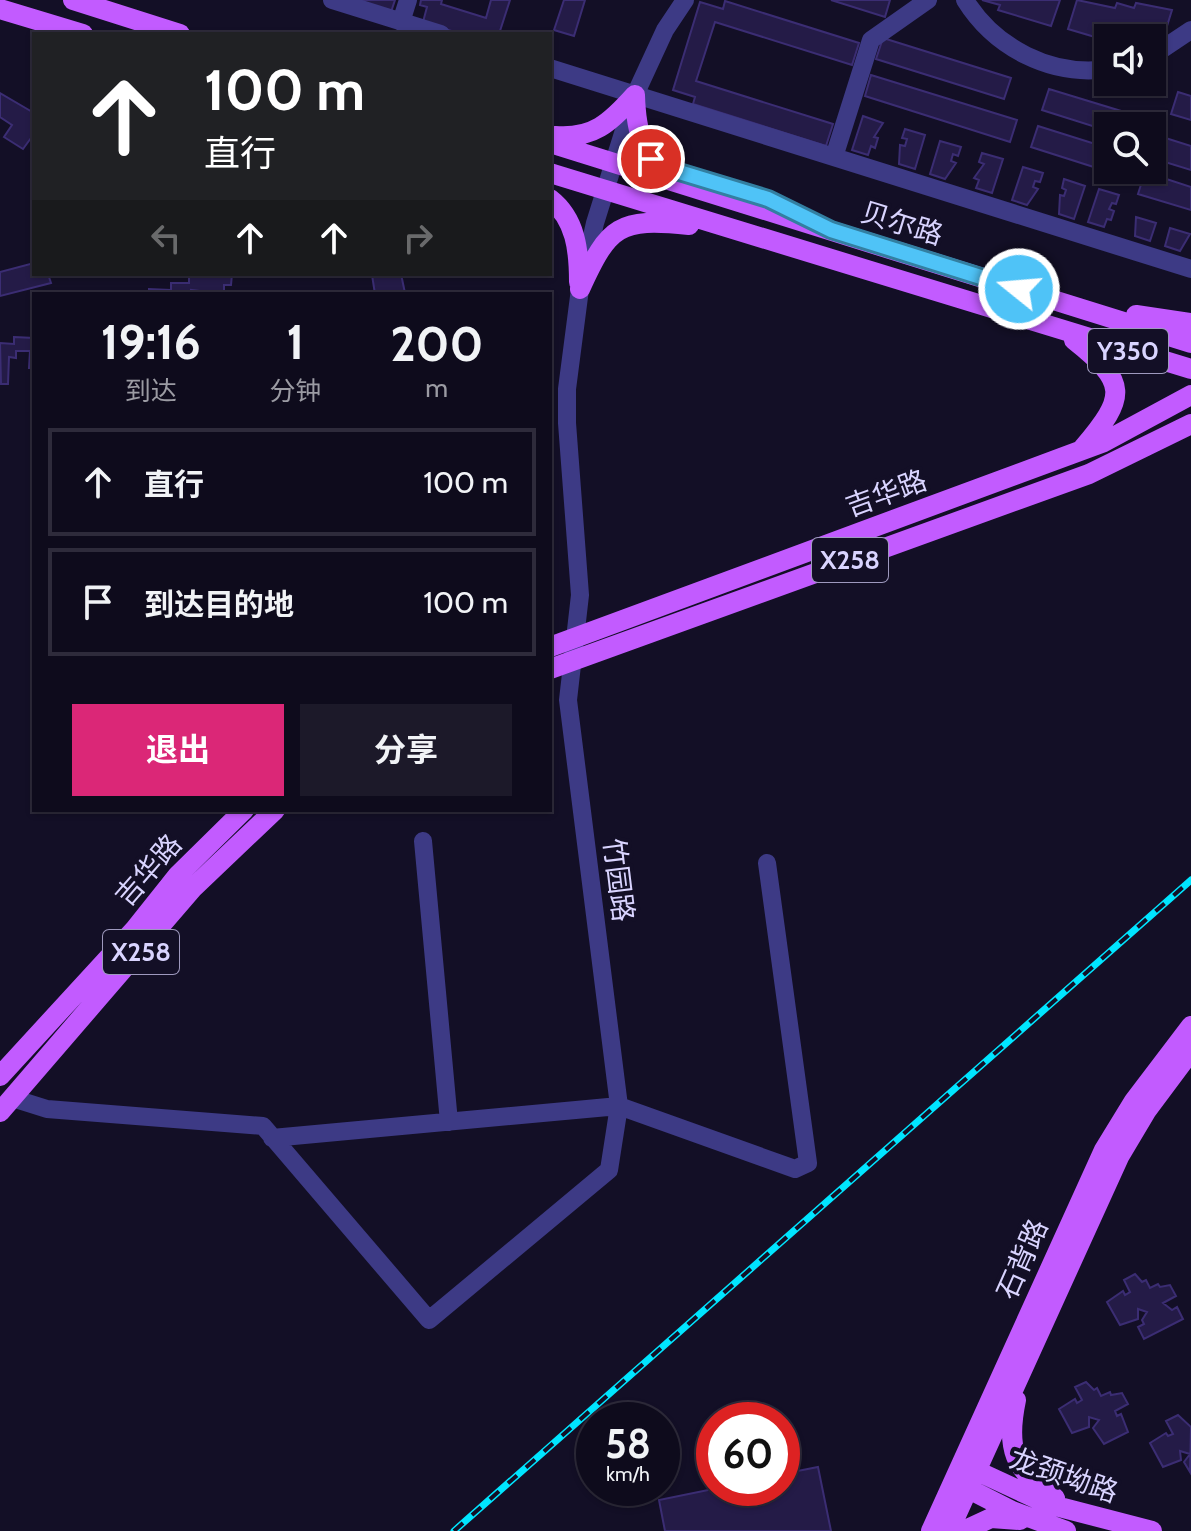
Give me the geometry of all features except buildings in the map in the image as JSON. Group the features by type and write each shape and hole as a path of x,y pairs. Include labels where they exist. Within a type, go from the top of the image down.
{"main road":[{"path":"73,0 174,32"},
{"path":"0,9 76,32"},
{"path":"552,136 579,138 617,115 635,95"},
{"path":"635,95 639,135 651,159 666,168 768,199 831,230"},
{"name":"贝尔路","path":"552,144 1191,343"},
{"name":"贝尔路","path":"552,174 1191,369"},
{"path":"552,201 571,225 579,257 580,289"},
{"path":"580,289 603,244 627,224 731,230"},
{"path":"1075,307 1191,323"},
{"path":"1065,332 1103,362 1115,389 1112,411 1080,451"},
{"name":"吉华路","path":"552,646 1080,451 1139,425 1191,395"},
{"path":"1147,448 1191,424"},
{"name":"X258","path":"1147,448 1191,438"},
{"name":"吉华路","path":"552,668 1089,474 1147,448"},
{"name":"吉华路","path":"0,1076 135,929 178,875 242,812"},
{"name":"吉华路","path":"6,1105 193,888 273,812"},
{"name":"石背路","path":"949,1531 964,1476 1104,1150 1134,1101 1191,1026"},
{"name":"石背路","path":"931,1531 1024,1363 1119,1157 1147,1110 1191,1051"},
{"path":"1024,1363 1011,1427 1015,1456 1032,1481 1072,1522"},
{"name":"龙颈坳路","path":"964,1476 1072,1522"},
{"name":"龙颈坳路","path":"964,1476 1042,1523 1072,1522 1152,1531"},
{"path":"963,1531 991,1518 1042,1523"}],"street":[{"path":"332,0 434,32"},
{"path":"401,22 408,0"},
{"name":"竹园路","path":"272,1138 429,1320 609,1170 619,1106 568,700 580,595 567,423 570,355 580,289 635,95 665,30 685,0"},
{"path":"834,157 871,40 928,0"},
{"path":"965,0 989,31 1027,56 1070,69 1094,69"},
{"path":"1166,47 1191,30"},
{"path":"552,69 1191,269"},
{"path":"423,841 449,1122"},
{"path":"6,1105 263,1126 272,1138 619,1106 795,1169 808,1163 767,863"}],"railway":[{"path":"454,1531 1191,880"}],"route":[{"path":"651,159 666,168 768,199 831,230 1019,289"}]}
